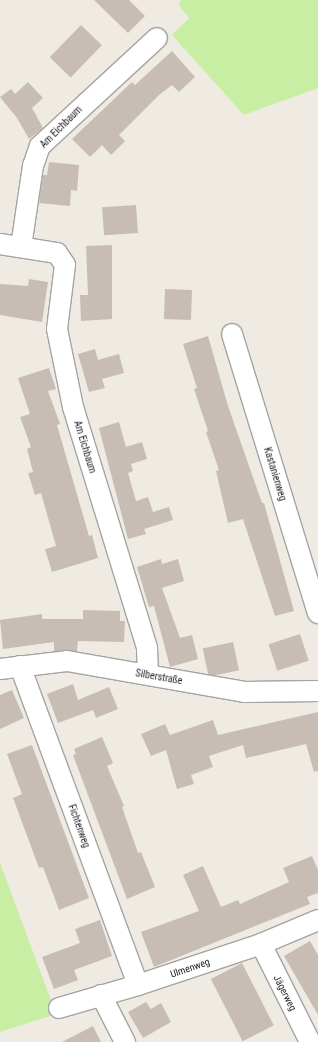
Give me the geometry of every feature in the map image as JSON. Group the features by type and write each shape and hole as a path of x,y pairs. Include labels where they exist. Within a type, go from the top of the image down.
{"street":[{"name":"Am Eichbaum","path":"21,247 34,166 40,146 157,38"},
{"name":"Am Eichbaum","path":"0,244 57,253 65,265 57,329 73,407 147,648 148,675"},
{"name":"Kastanienweg","path":"232,334 318,613"},
{"name":"Silberstraße","path":"0,669 67,661 244,692 318,691"},
{"name":"Fichtenweg","path":"20,666 138,985"},
{"name":"Ulmenweg","path":"59,1008 138,985 261,944 318,920"},
{"name":"Jägerweg","path":"261,944 310,1042"},
{"path":"101,995 125,1042"}],"green space":[{"path":"182,0 318,0 318,88 244,115 172,35 189,18 178,4"},
{"path":"0,863 56,1014 0,1032"}],"building":[{"path":"94,0 129,0 145,16 128,33"},
{"path":"81,25 102,45 71,78 50,57"},
{"path":"172,51 195,77 179,92 172,85 159,95 119,135 125,141 111,155 102,145 90,157 72,139 132,82 135,85"},
{"path":"28,82 43,98 32,108 43,128 29,139 17,118 0,97 11,89 15,94"},
{"path":"49,162 79,165 77,191 71,190 70,206 39,203 43,175 47,175"},
{"path":"136,205 138,233 104,235 102,207"},
{"path":"112,245 112,319 81,321 80,295 88,295 86,246"},
{"path":"29,279 48,282 42,322 0,315 0,284 28,286"},
{"path":"165,289 192,290 191,320 164,319"},
{"path":"208,336 228,406 262,503 264,503 294,611 275,616 243,519 228,523 216,471 219,470 206,432 208,431 194,389 197,388 183,344"},
{"path":"95,349 98,360 119,354 124,373 102,379 105,388 89,392 78,354"},
{"path":"49,368 56,389 48,391 60,424 57,425 89,536 92,535 98,558 52,572 45,549 56,546 41,493 35,495 28,473 33,472 27,449 31,447 20,417 30,414 18,378"},
{"path":"119,422 126,447 142,442 147,459 131,464 133,471 128,473 136,501 148,497 153,512 169,507 173,520 144,529 146,534 128,539 99,428"},
{"path":"161,559 162,564 178,559 184,581 162,588 180,638 192,635 198,659 170,667 154,606 149,607 137,567"},
{"path":"83,610 120,611 120,621 125,621 124,642 78,641 77,651 54,651 54,642 3,649 0,620 42,614 42,619 83,619"},
{"path":"300,634 309,661 277,671 269,644"},
{"path":"233,642 239,670 209,677 203,648"},
{"path":"73,684 78,700 109,687 118,709 96,718 93,710 58,723 47,694"},
{"path":"12,690 24,718 0,729 0,695"},
{"path":"318,712 318,771 314,772 306,744 246,758 243,745 209,756 213,767 191,775 194,784 177,789 166,750 151,756 141,734 165,724 170,735 213,720 218,735"},
{"path":"102,737 113,763 107,766 124,806 122,807 138,853 141,852 155,887 127,899 73,755 76,754 74,749"},
{"path":"32,745 89,898 59,910 43,867 39,868 13,798 22,794 7,754"},
{"path":"312,856 318,870 318,893 307,897 310,904 154,967 141,932 199,911 183,875 203,866 221,907 238,900 240,904 289,882 283,868"},
{"path":"100,920 112,956 74,970 78,980 54,989 42,957 80,943 75,929"},
{"path":"310,941 318,955 318,1015 284,956"},
{"path":"242,963 274,1025 243,1041 211,979"},
{"path":"146,1002 151,1009 161,1003 171,1022 143,1038 128,1012"},
{"path":"93,1026 101,1042 62,1042"}]}
